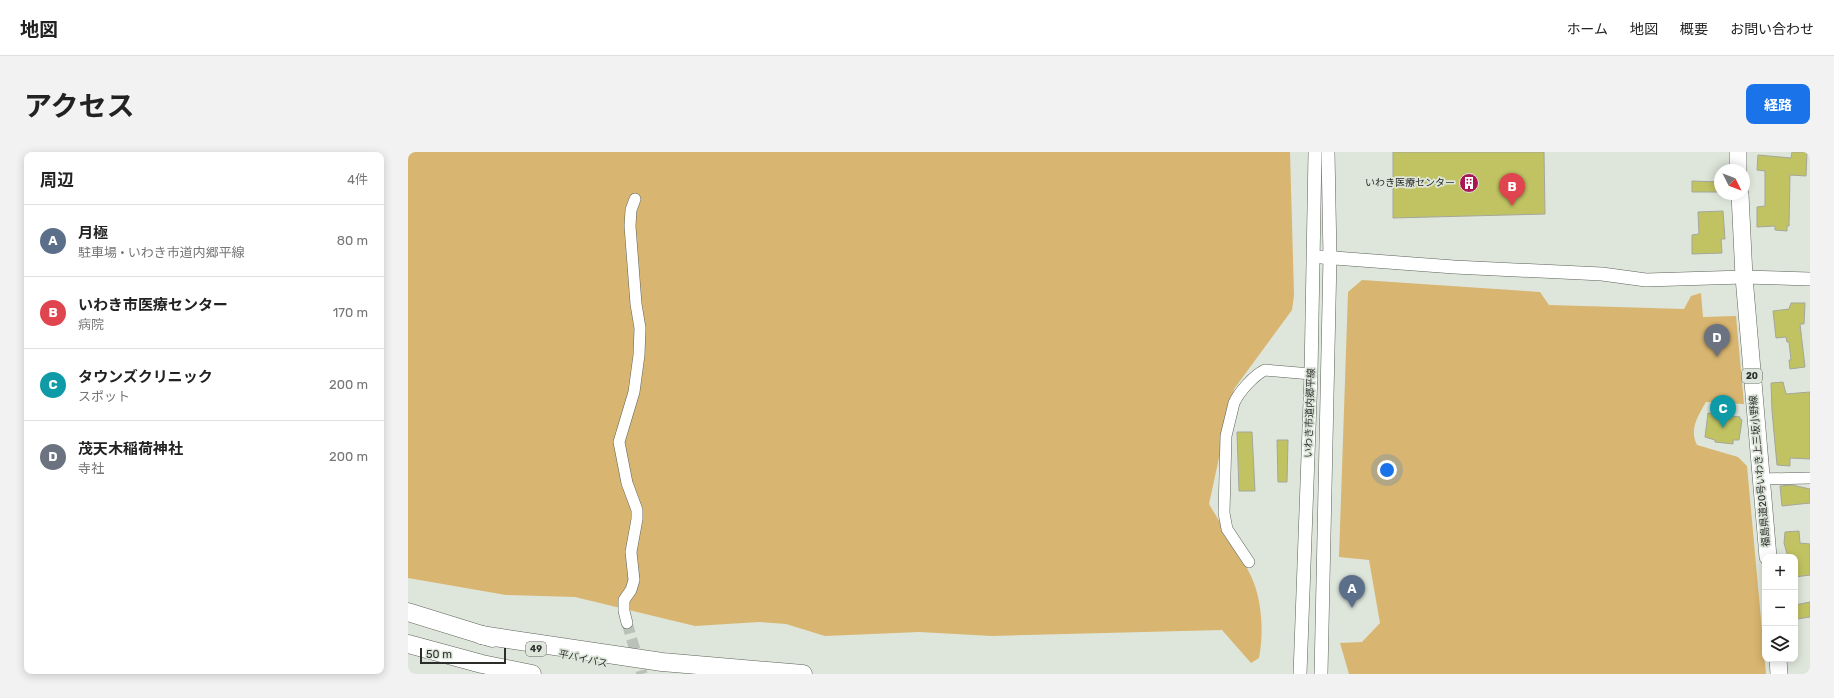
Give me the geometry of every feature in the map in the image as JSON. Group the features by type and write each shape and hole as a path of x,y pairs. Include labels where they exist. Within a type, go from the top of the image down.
{"highway":[{"name":"平バイパス","path":"408,612 481,635 541,650 616,666 667,674"},
{"path":"481,635 662,662 803,674"},
{"path":"408,644 482,664 532,674"},
{"path":"408,649 496,674"}],"main road":[{"path":"1738,152 1738,164"},
{"name":"福島県道20号いわき上三坂小野線","path":"1740,200 1744,277 1760,479 1768,554"},
{"path":"1778,662 1779,674"}],"street":[{"name":"いわき市道内郷平線","path":"1300,674 1311,374 1315,152"},
{"name":"いわき市道内郷平線","path":"1322,674 1330,257 1328,152"},
{"path":"627,623 624,611 624,600 631,590 634,580 632,552 638,519 637,510 627,483 619,442 634,392 640,342 640,328 636,304 630,226 631,210 635,199"},
{"path":"1313,256 1454,267 1602,274 1646,280 1744,277 1810,279"},
{"path":"1250,562 1227,529 1224,513 1226,436 1234,403 1256,376 1265,370 1311,374"},
{"path":"1760,479 1810,478"}],"shaded area":[{"path":"408,152 1290,152 1294,295 1292,310 1234,389 1209,504 1255,585 1260,605 1262,627 1259,658 1251,663 1222,630 992,636 919,632 825,636 786,624 759,622 695,626 575,597 506,595 408,578"},
{"path":"1362,280 1540,292 1549,305 1684,309 1691,296 1701,293 1703,317 1736,316 1744,404 1706,402 1700,412 1694,428 1694,434 1697,445 1738,457 1747,466 1762,630 1762,662 1765,662 1766,674 1349,674 1340,643 1362,642 1380,623 1369,560 1339,557 1348,292"}],"building":[{"name":"いわき医療センター","path":"1393,152 1544,152 1545,214 1393,218"},
{"path":"1792,152 1807,152 1806,176 1790,175 1789,226 1787,226 1787,231 1775,230 1775,226 1757,227 1757,207 1765,206 1765,171 1757,170 1758,155 1791,158"},
{"path":"1692,181 1714,182 1714,192 1692,192"},
{"path":"1723,211 1725,239 1721,239 1722,253 1692,254 1692,235 1699,234 1698,212"},
{"path":"1791,303 1805,303 1804,324 1800,324 1805,367 1790,369 1789,360 1791,360 1789,342 1787,342 1786,337 1776,338 1773,311 1789,309"},
{"path":"1783,382 1786,394 1810,392 1810,459 1790,458 1790,466 1777,465 1772,411 1771,383"},
{"path":"1708,413 1740,417 1742,420 1739,440 1733,440 1733,444 1715,442 1715,440 1705,437"},
{"path":"1237,432 1252,432 1255,491 1239,491"},
{"path":"1277,440 1288,440 1287,482 1278,482"},
{"path":"1792,485 1810,489 1810,503 1782,506 1780,486"},
{"path":"1799,531 1800,543 1810,544 1810,575 1798,577 1798,554 1787,554 1784,543 1785,532"},
{"path":"1810,602 1810,617 1798,619 1798,604"}],"tunnel":[{"path":"627,623 642,674"}],"place":[{"name":"いわき医療センター","path":"1469,183"},
{"name":"いわき市医療センター","path":"1512,206"},
{"name":"茂天木稲荷神社","path":"1717,357"},
{"name":"タウンズクリニック","path":"1723,428"},
{"name":"月極","path":"1352,608"}]}
